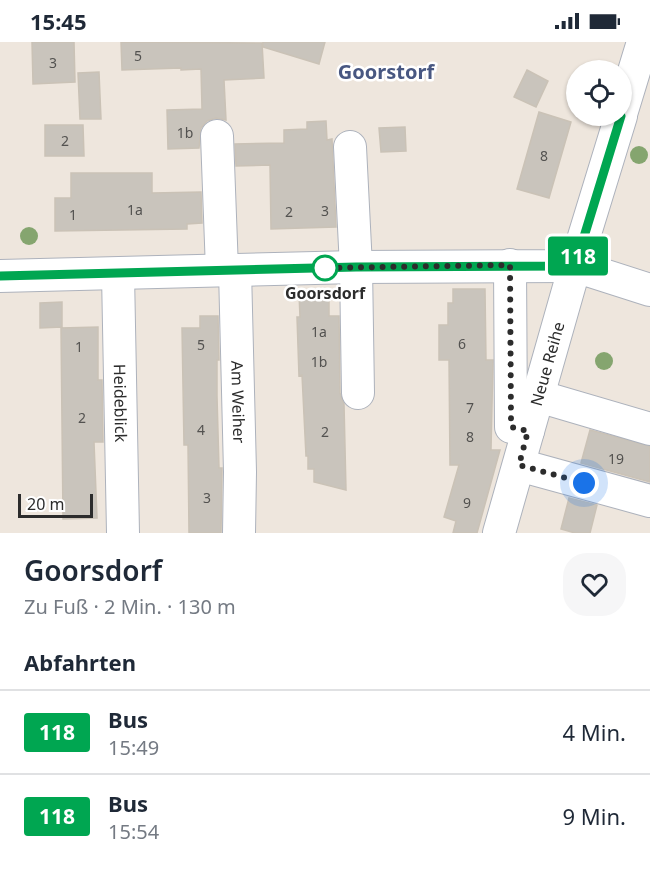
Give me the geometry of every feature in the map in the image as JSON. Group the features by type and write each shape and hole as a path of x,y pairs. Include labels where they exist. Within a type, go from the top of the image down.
{"street":[{"name":"Neue Reihe","path":"632,78 643,42"},
{"name":"Neue Reihe","path":"500,533 575,266 618,126"},
{"name":"Am Weiher","path":"217,136 228,270 240,472 239,533"},
{"path":"350,147 356,267 358,393"},
{"path":"510,265 511,427 528,431"},
{"path":"0,276 356,267 575,266 650,290"},
{"name":"Heideblick","path":"118,274 123,533"},
{"path":"538,396 650,429"},
{"path":"519,465 650,501"}],"building":[{"path":"32,42 74,42 75,82 33,84"},
{"path":"121,42 262,43 264,78 224,80 226,120 216,118 207,121 201,128 199,148 168,149 167,110 202,109 201,69 122,70"},
{"path":"263,42 325,42 319,64 263,47"},
{"path":"527,70 548,81 536,107 514,97"},
{"path":"99,72 101,119 80,119 78,73"},
{"path":"539,112 566,120 566,126 570,126 549,198 517,189"},
{"path":"326,121 327,140 332,139 336,227 271,229 270,165 236,166 235,144 284,143 284,130 307,129 307,122"},
{"path":"45,125 83,125 84,156 45,156"},
{"path":"405,127 406,151 381,152 379,128"},
{"path":"71,173 152,173 152,193 201,192 202,223 187,224 187,229 55,231 55,198 71,198"},
{"path":"453,289 485,289 486,360 493,360 491,450 500,450 477,533 453,533 456,521 444,517 459,465 450,465 449,360 439,360 439,325 448,325 448,303 453,303"},
{"path":"299,293 329,293 329,316 339,316 340,393 344,404 346,490 314,482 314,469 308,469 302,375 299,376 297,317 300,317"},
{"path":"62,302 62,327 40,328 40,303"},
{"path":"200,316 218,316 217,396 219,468 222,468 221,533 189,533 188,445 184,445 182,328 200,328"},
{"path":"98,327 98,380 102,380 103,442 94,442 97,518 63,519 61,328"},
{"path":"590,430 650,446 650,482 581,463"},
{"path":"569,498 597,505 590,533 575,533 561,529"}],"bus line":[{"name":"118","path":"0,276 356,267 575,266 618,126"}],"place":[{"name":"Goorsdorf","path":"325,268"}],"district":[{"name":"Goorstorf","path":"386,71"}],"route":[{"path":"325,268 316,268 510,265 511,427 528,431 519,465 584,483"}]}
